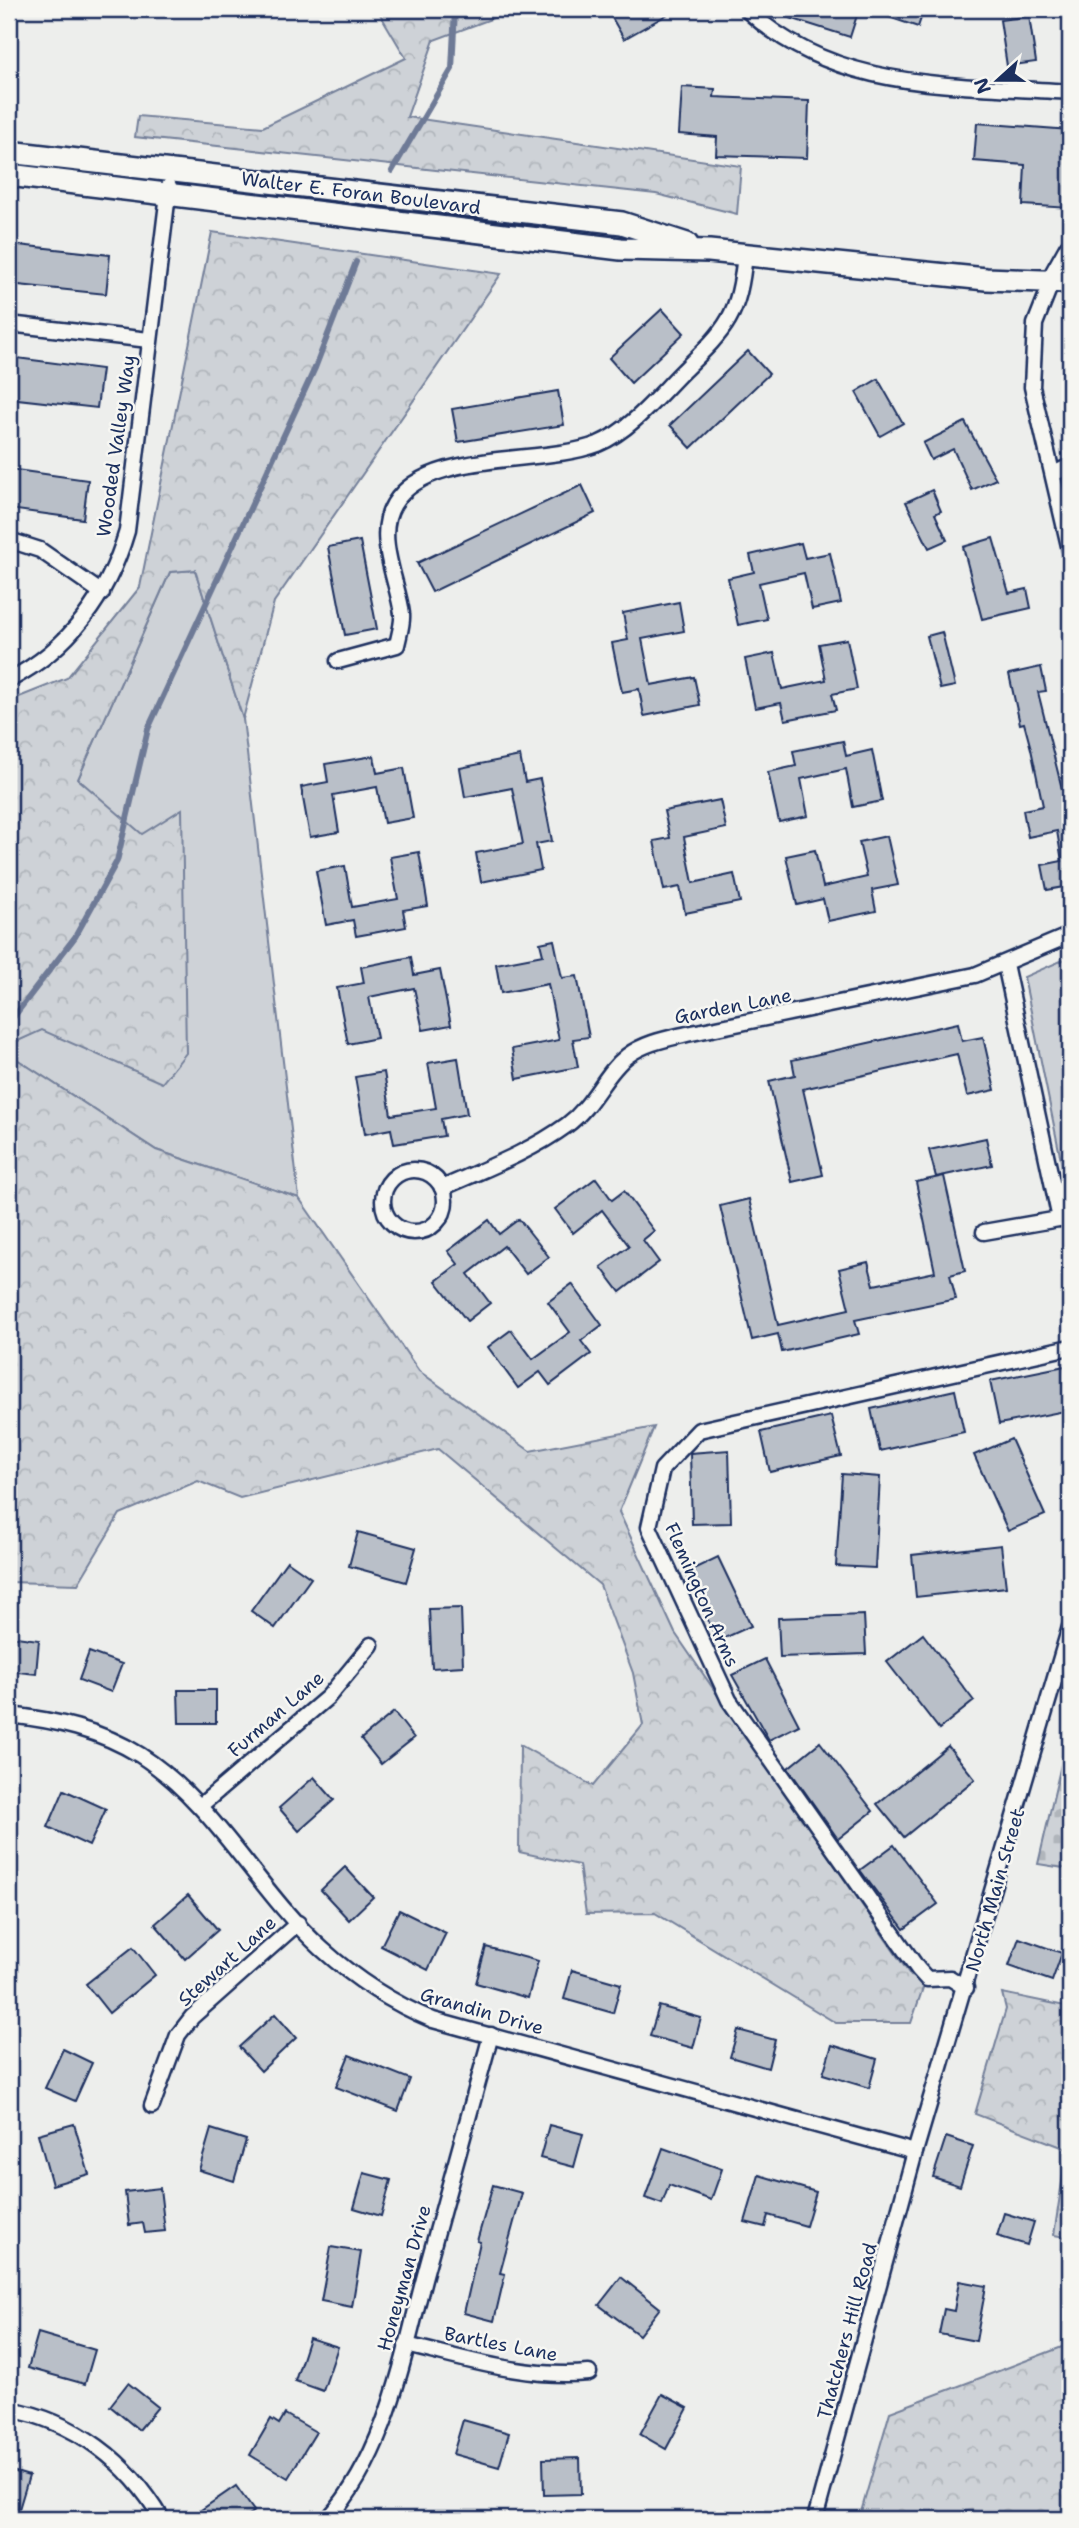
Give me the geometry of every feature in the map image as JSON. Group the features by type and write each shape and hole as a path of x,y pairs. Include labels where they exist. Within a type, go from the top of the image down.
{"street":[{"path":"746,9 774,33 800,48 827,62 855,71 913,83 1070,92"},
{"name":"Walter E. Foran Boulevard","path":"9,152 622,223 709,251"},
{"name":"Wooded Valley Way","path":"9,681 38,663 70,636 102,593 115,568 127,531 170,171"},
{"name":"Walter E. Foran Boulevard","path":"9,175 621,249 709,251 986,279 1061,282"},
{"path":"1070,249 1061,282 1035,324 1031,355 1032,387 1070,550"},
{"path":"338,661 397,645 403,617 386,538 392,506 412,484 436,472 585,448 614,435 719,336 738,304 745,254"},
{"path":"9,324 149,340"},
{"path":"1053,474 1070,466"},
{"path":"9,540 40,550 102,593"},
{"name":"Garden Lane","path":"442,1188 503,1161 560,1130 586,1109 626,1056 642,1047 660,1040 957,979 1005,964 1070,935"},
{"path":"984,1232 1065,1218 1005,964"},
{"path":"410,1170 428,1174 442,1188 444,1209 440,1219 423,1231 402,1230 386,1215 383,1196 392,1179 400,1173 410,1170"},
{"name":"Flemington Arms","path":"966,1988 950,1978 927,1979 918,1969 729,1700 649,1527 662,1469 699,1430 1070,1348"},
{"name":"North Main Street","path":"915,2152 966,1988 1070,1627"},
{"name":"Furman Lane","path":"200,1806 328,1697 371,1645"},
{"name":"Grandin Drive","path":"9,1714 75,1726 107,1738 139,1755 200,1806 298,1923 348,1970 404,2008 433,2020 915,2152"},
{"name":"Stewart Lane","path":"152,2106 178,2035 192,2017 298,1923"},
{"name":"Honeyman Drive","path":"328,2519 365,2465 406,2345 491,2035"},
{"name":"Thatchers Hill Road","path":"815,2519 915,2152"},
{"name":"Bartles Lane","path":"406,2345 527,2373 554,2376 589,2373"},
{"path":"9,2409 60,2424 112,2456 162,2519"}],"green space":[{"path":"377,9 518,9 434,40 407,117 741,166 737,214 656,194 135,137 138,116 263,127 406,58"},
{"path":"212,232 501,274 274,602 243,719 195,570 170,572 78,779 142,834 182,809 186,1053 162,1083 42,1030 9,1045 9,701 67,678 140,587"},
{"path":"195,570 243,719 299,1198 156,1150 9,1054 9,1045 42,1029 78,779 170,572"},
{"path":"1070,957 1070,1205 1024,977"},
{"path":"9,1054 156,1150 299,1198 419,1371 530,1451 654,1427 619,1512 675,1633 911,1976 926,1979 911,2023 836,2023 655,1913 586,1914 579,1865 519,1852 520,1745 593,1786 643,1725 633,1673 600,1585 438,1449 240,1498 198,1481 120,1514 78,1584 9,1582"},
{"path":"1070,1755 1070,1869 1038,1864 1063,1756"},
{"path":"1002,1993 1070,2007 1070,2238 1054,2235 1067,2149 975,2114 1006,2009"},
{"path":"1070,2344 1070,2519 859,2519 890,2412"}],"building":[{"path":"607,9 677,9 624,39"},
{"path":"771,9 859,9 850,37 771,12"},
{"path":"871,9 924,9 918,27"},
{"path":"1029,16 1036,62 1007,66 1000,20"},
{"path":"682,87 715,89 714,97 809,101 807,158 716,155 717,137 679,134"},
{"path":"977,123 1070,130 1070,208 1023,205 1025,165 974,161"},
{"path":"9,244 110,255 106,294 9,284"},
{"path":"662,309 684,333 631,383 609,358"},
{"path":"748,351 769,374 691,448 670,425"},
{"path":"9,357 102,369 97,408 9,398"},
{"path":"878,379 903,423 880,436 856,392"},
{"path":"558,391 564,425 458,442 452,409"},
{"path":"965,422 996,479 972,490 953,449 931,460 923,443"},
{"path":"9,469 88,480 83,519 9,509"},
{"path":"582,485 595,513 432,592 417,563"},
{"path":"932,490 941,511 935,514 947,540 929,548 906,502"},
{"path":"993,538 1009,593 1027,589 1031,608 982,619 963,547"},
{"path":"360,541 377,629 345,635 328,547"},
{"path":"801,543 805,558 830,553 841,603 812,609 804,573 759,583 767,619 738,625 728,578 754,572 750,555"},
{"path":"679,602 684,631 642,639 651,685 694,677 700,705 644,716 639,689 622,692 612,643 628,640 623,613"},
{"path":"942,632 955,686 940,689 927,636"},
{"path":"847,639 857,689 832,694 836,710 785,720 781,703 755,708 745,659 774,653 782,689 826,680 819,644"},
{"path":"1041,667 1046,691 1038,692 1065,801 1070,800 1070,886 1047,890 1042,865 1062,861 1057,831 1028,837 1023,810 1043,806 1031,749 1024,723 1020,724 1009,674"},
{"path":"843,741 846,756 872,750 882,801 853,807 846,769 801,779 808,816 779,822 768,772 796,766 793,751"},
{"path":"374,756 377,773 404,768 413,818 384,823 377,787 333,795 339,832 310,837 301,787 328,782 325,764"},
{"path":"520,756 525,782 540,779 552,841 536,844 541,870 481,882 476,853 523,844 512,788 465,797 460,768"},
{"path":"720,800 726,828 684,837 693,883 734,874 740,902 685,913 680,887 664,890 654,841 670,838 664,811"},
{"path":"887,836 898,885 872,890 876,911 828,921 823,899 797,905 786,856 815,850 823,887 867,877 859,842"},
{"path":"419,852 428,906 403,910 406,927 356,936 353,920 326,925 316,871 345,866 352,907 398,899 390,857"},
{"path":"554,940 562,978 577,976 589,1037 573,1039 578,1067 517,1079 512,1049 559,1040 548,984 501,993 496,964 543,955 540,943"},
{"path":"411,957 414,975 440,970 451,1025 423,1030 414,988 369,997 377,1038 348,1044 337,988 364,983 361,967"},
{"path":"958,1023 962,1041 983,1037 995,1090 967,1096 957,1054 803,1089 823,1175 792,1182 769,1081 795,1075 792,1060"},
{"path":"458,1058 467,1114 441,1119 444,1136 394,1144 391,1129 365,1134 355,1077 384,1072 391,1115 436,1108 428,1063"},
{"path":"986,1138 992,1165 936,1177 929,1150"},
{"path":"944,1176 965,1271 950,1275 956,1299 855,1320 859,1334 782,1352 778,1334 752,1340 720,1206 749,1199 778,1325 849,1309 839,1269 868,1262 874,1285 935,1272 916,1182"},
{"path":"596,1178 612,1200 624,1191 654,1231 643,1240 659,1262 620,1292 601,1267 629,1246 602,1210 573,1233 555,1209"},
{"path":"519,1219 549,1257 526,1274 504,1246 468,1274 490,1303 467,1321 436,1281 458,1264 448,1251 489,1220 499,1234"},
{"path":"572,1284 602,1325 581,1341 591,1354 550,1385 540,1372 518,1388 488,1347 511,1330 533,1359 570,1332 548,1302"},
{"path":"1065,1366 1070,1410 999,1424 990,1381"},
{"path":"955,1390 964,1432 880,1451 871,1409"},
{"path":"831,1416 841,1456 770,1472 761,1432"},
{"path":"1011,1439 1045,1515 1008,1531 974,1455"},
{"path":"729,1450 731,1523 692,1524 690,1453"},
{"path":"842,1474 880,1477 875,1568 836,1566"},
{"path":"358,1532 416,1548 406,1582 349,1566"},
{"path":"1001,1545 1006,1587 916,1597 912,1555"},
{"path":"718,1557 751,1626 718,1641 685,1573"},
{"path":"287,1561 311,1578 275,1628 251,1611"},
{"path":"461,1608 463,1666 432,1668 429,1609"},
{"path":"864,1615 866,1654 780,1657 778,1618"},
{"path":"923,1634 974,1701 939,1729 887,1662"},
{"path":"9,1636 39,1640 36,1674 9,1671"},
{"path":"89,1652 122,1664 111,1692 79,1680"},
{"path":"765,1659 799,1725 769,1740 732,1675"},
{"path":"178,1690 216,1690 216,1723 179,1723"},
{"path":"394,1712 414,1738 381,1764 361,1739"},
{"path":"820,1742 873,1811 838,1839 788,1768"},
{"path":"948,1746 975,1779 904,1837 877,1804"},
{"path":"314,1777 334,1800 299,1831 279,1808"},
{"path":"64,1790 106,1809 89,1846 48,1827"},
{"path":"894,1845 938,1904 904,1929 860,1870"},
{"path":"345,1867 373,1897 349,1920 321,1890"},
{"path":"188,1895 218,1930 185,1959 155,1924"},
{"path":"399,1910 446,1933 428,1970 381,1946"},
{"path":"1019,1938 1062,1953 1052,1981 1009,1966"},
{"path":"133,1947 155,1975 109,2013 86,1984"},
{"path":"486,1947 538,1961 528,1998 476,1983"},
{"path":"572,1970 621,1984 613,2013 564,1999"},
{"path":"659,2006 701,2018 693,2048 650,2036"},
{"path":"275,2014 296,2038 261,2071 239,2047"},
{"path":"738,2030 775,2040 768,2068 730,2057"},
{"path":"832,2045 877,2059 869,2088 823,2074"},
{"path":"63,2049 92,2063 75,2101 45,2088"},
{"path":"349,2055 410,2079 398,2111 336,2087"},
{"path":"74,2124 89,2174 52,2185 38,2134"},
{"path":"549,2125 583,2134 574,2167 540,2158"},
{"path":"211,2129 246,2140 234,2181 199,2170"},
{"path":"946,2137 973,2146 960,2186 933,2177"},
{"path":"663,2148 722,2169 711,2200 669,2185 662,2204 645,2198"},
{"path":"364,2173 391,2180 381,2216 354,2208"},
{"path":"759,2175 816,2192 806,2226 768,2215 765,2227 745,2222"},
{"path":"493,2185 522,2193 500,2273 505,2274 494,2321 464,2313 480,2242 477,2241"},
{"path":"160,2188 165,2231 145,2233 143,2223 129,2225 125,2192"},
{"path":"1004,2213 1034,2222 1027,2245 997,2236"},
{"path":"331,2247 361,2252 352,2307 321,2301"},
{"path":"621,2277 660,2308 639,2335 599,2305"},
{"path":"959,2281 986,2286 976,2341 939,2334 944,2309 954,2311"},
{"path":"38,2333 95,2350 85,2384 28,2368"},
{"path":"309,2338 338,2347 323,2391 295,2381"},
{"path":"128,2383 158,2407 139,2430 110,2406"},
{"path":"662,2394 688,2408 666,2449 640,2434"},
{"path":"285,2414 316,2432 288,2478 250,2455 271,2419 279,2424"},
{"path":"463,2420 509,2433 499,2467 453,2454"},
{"path":"580,2458 581,2494 544,2495 543,2459"},
{"path":"9,2470 29,2476 16,2519 9,2519"},
{"path":"236,2486 254,2511 242,2519 188,2519"}],"waterway":[{"path":"392,171 452,69 455,9"},
{"path":"9,1023 75,937 117,861 148,729 315,368 356,262"}]}
